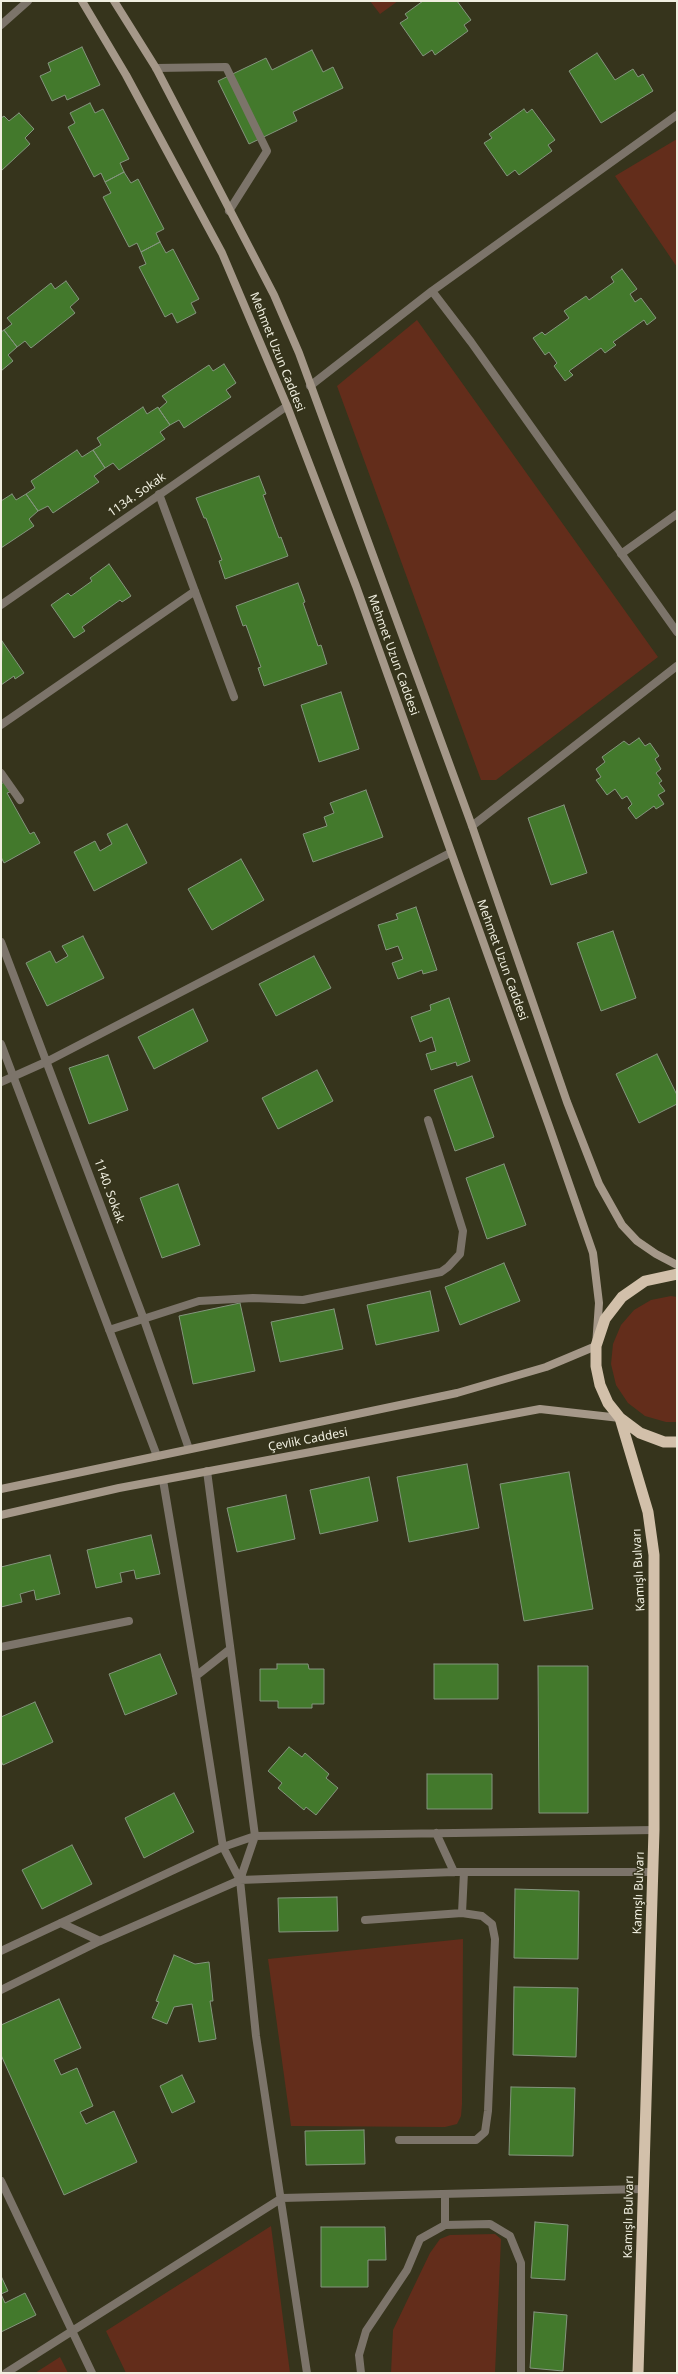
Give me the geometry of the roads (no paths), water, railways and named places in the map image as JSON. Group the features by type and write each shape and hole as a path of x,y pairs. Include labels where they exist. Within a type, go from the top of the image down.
{"highway":[{"path":"677,1274 645,1281 622,1297 605,1320 596,1346 596,1366 600,1385 608,1402 620,1418 640,1433 664,1442 677,1442"},
{"name":"Kamışlı Bulvarı","path":"620,1418 648,1512 654,1555 654,1830 642,2189 638,2373"}],"main road":[{"name":"Mehmet Uzun Caddesi","path":"82,1 126,75 222,253 287,406 356,586 593,1253 599,1303 596,1346"},
{"path":"114,1 156,68 274,295 310,386 472,826 567,1102 600,1184 622,1225 632,1236 656,1254 677,1265"},
{"name":"Çevlik Caddesi","path":"1,1489 457,1393 546,1367 596,1346"},
{"name":"Çevlik Caddesi","path":"1,1515 207,1471 540,1409 620,1418"}],"street":[{"path":"1,25 28,1"},
{"path":"156,68 226,66 267,151 229,211"},
{"path":"310,386 432,291 677,115"},
{"path":"432,291 471,342 677,632"},
{"name":"1134. Sokak","path":"1,605 287,406"},
{"path":"159,494 234,697"},
{"path":"621,554 677,514"},
{"path":"1,725 195,591"},
{"path":"472,826 677,666"},
{"path":"1,773 20,800"},
{"path":"1,1082 48,1061 450,852"},
{"name":"1140. Sokak","path":"1,942 48,1061 143,1317 189,1449"},
{"path":"1,1044 157,1456"},
{"path":"109,1330 143,1317 199,1301 253,1298 303,1300 440,1272 448,1267 460,1254 464,1231 428,1120"},
{"path":"207,1471 229,1650 255,1836 240,1880"},
{"path":"163,1480 223,1847 240,1880 256,2036 282,2198 307,2373"},
{"path":"1,1647 129,1621"},
{"path":"196,1676 229,1650"},
{"path":"1,1951 223,1847 255,1836 654,1830"},
{"path":"436,1833 454,1872"},
{"path":"1,1990 100,1941 240,1880 454,1872 653,1872"},
{"path":"462,1913 464,1872"},
{"path":"365,1920 462,1913 482,1916 492,1924 495,1939 488,2111 484,2132 476,2140 399,2140"},
{"path":"61,1923 100,1941"},
{"path":"1,2181 92,2373"},
{"path":"6,2373 71,2330 282,2198 642,2189"},
{"path":"445,2194 445,2225"},
{"path":"361,2373 359,2355 366,2331 408,2270 420,2239 445,2225 490,2224 510,2236 521,2263 521,2373"}]}
